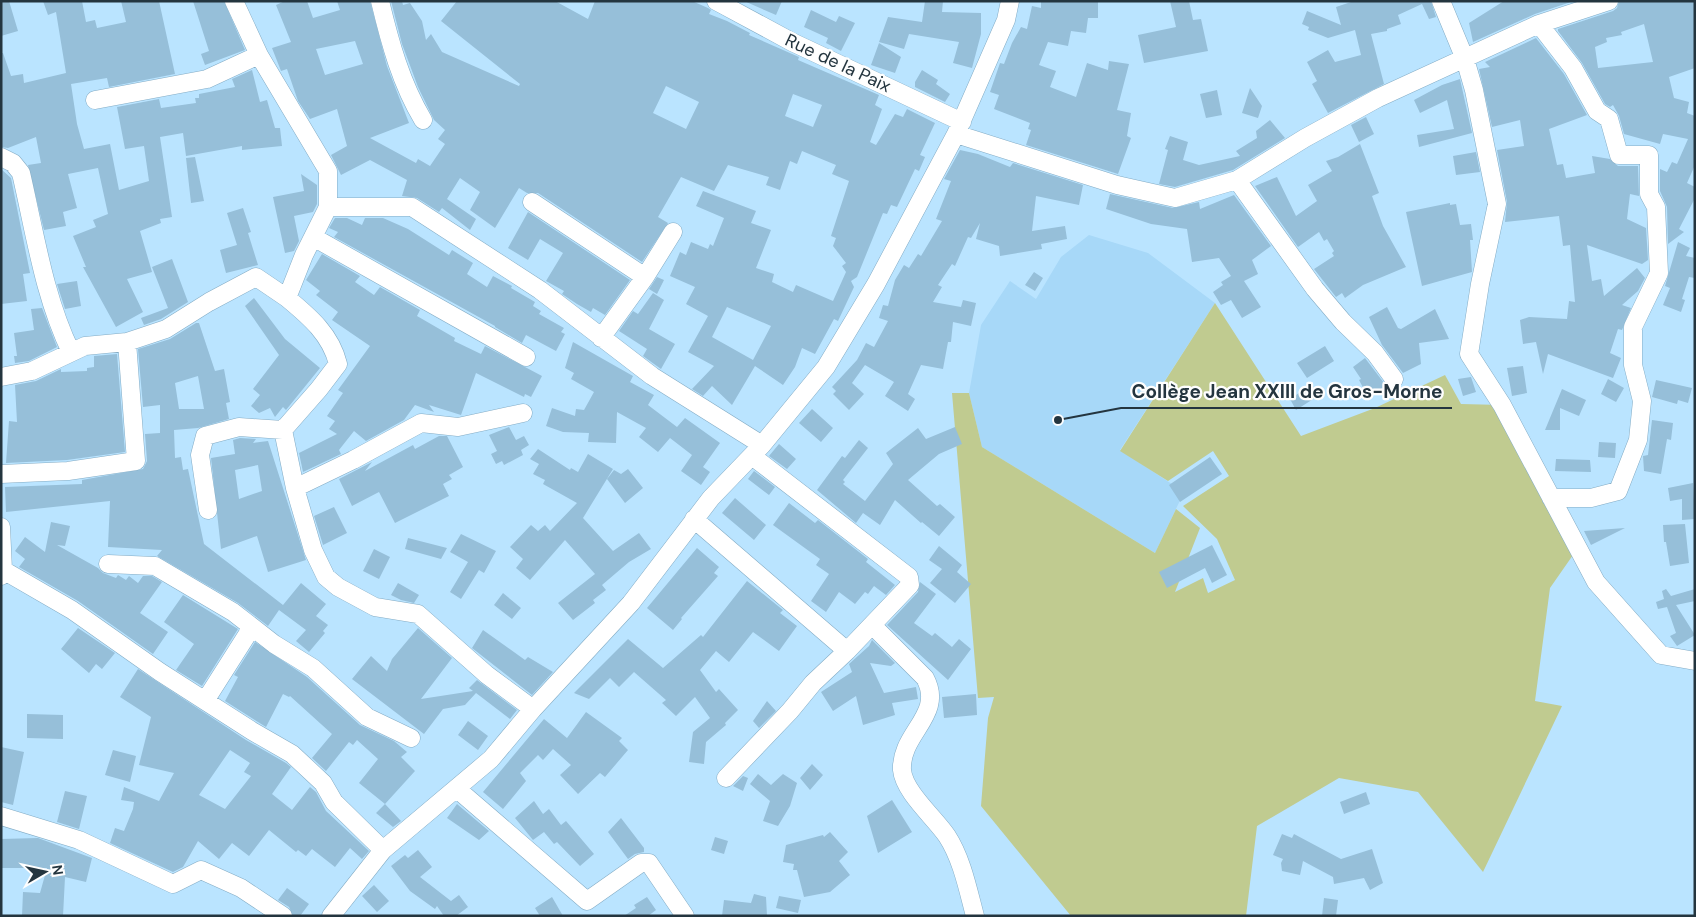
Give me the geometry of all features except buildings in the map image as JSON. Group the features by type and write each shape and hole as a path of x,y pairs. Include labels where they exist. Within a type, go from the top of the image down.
{"street":[{"path":"234,1 259,56 328,171 328,208 313,237 287,298"},
{"path":"380,1 389,41 404,85 423,120"},
{"name":"Rue de la Paix","path":"716,1 792,42 891,86 959,128 1150,194 1175,198 1237,180 1305,138 1378,98 1539,24 1609,1"},
{"path":"331,916 383,850 491,759 532,708 631,603 694,519 757,450 826,367 888,264 959,128 1006,20 1010,1"},
{"path":"1441,1 1465,58 1481,123 1497,204 1480,284 1469,354 1502,405 1596,582 1661,655 1695,661"},
{"path":"1539,24 1573,68 1597,111 1609,119 1619,155 1649,155 1649,194 1656,207 1659,273 1633,327 1633,365 1642,401 1638,440 1618,491 1591,498 1551,498"},
{"path":"95,100 207,79 259,56"},
{"path":"1,157 13,163 21,173 43,271 60,330 71,352"},
{"path":"1237,180 1315,290 1343,322 1376,353 1394,379"},
{"path":"532,202 645,277"},
{"path":"328,208 412,207 540,290 652,376 757,450 909,578 910,585 873,626 813,683 790,711 726,778"},
{"path":"601,338 645,277 673,232"},
{"path":"313,237 526,357"},
{"path":"1,377 32,371 85,346 127,342 166,330 208,302 256,277 287,298 315,323 334,346 338,364 320,389 283,430"},
{"path":"1,474 59,472 136,461 127,342"},
{"path":"295,488 353,460 421,423 458,427 523,413"},
{"path":"208,510 200,455 205,436 239,427 283,430"},
{"path":"283,430 295,488 313,550 326,577 338,587 375,607 418,614 487,675 532,708"},
{"path":"694,519 847,651"},
{"path":"1,527 2,573 72,610 205,701 292,754 323,783 334,802 383,850"},
{"path":"108,564 155,566 233,612 274,644 313,668 366,718 411,738"},
{"path":"873,626 925,678 930,687 932,700 928,713 913,734 905,755 902,770 907,786 948,837 966,882 975,916"},
{"path":"205,701 252,627"},
{"path":"457,789 587,901 641,863 649,863 685,916"},
{"path":"1,816 79,840 172,884 201,870 241,888 283,916"}],"shaded area":[{"path":"1089,235 1148,253 1215,303 1120,450 1184,492 1155,553 982,447 969,393 981,325 1010,281 1036,299 1061,257"}],"green space":[{"path":"1215,303 1301,436 1375,408 1445,375 1461,404 1502,405 1573,555 1550,588 1535,701 1562,706 1483,872 1418,792 1339,778 1257,826 1246,916 1071,916 981,806 988,718 994,697 978,698 952,393 969,393 982,447 1155,553 1176,509 1200,528 1175,592 1203,578 1208,593 1235,580 1217,539 1183,506 1229,476 1213,451 1168,481 1120,451"}],"place":[{"name":"Collège Jean XXIII de Gros-Morne","path":"1058,420"}]}
